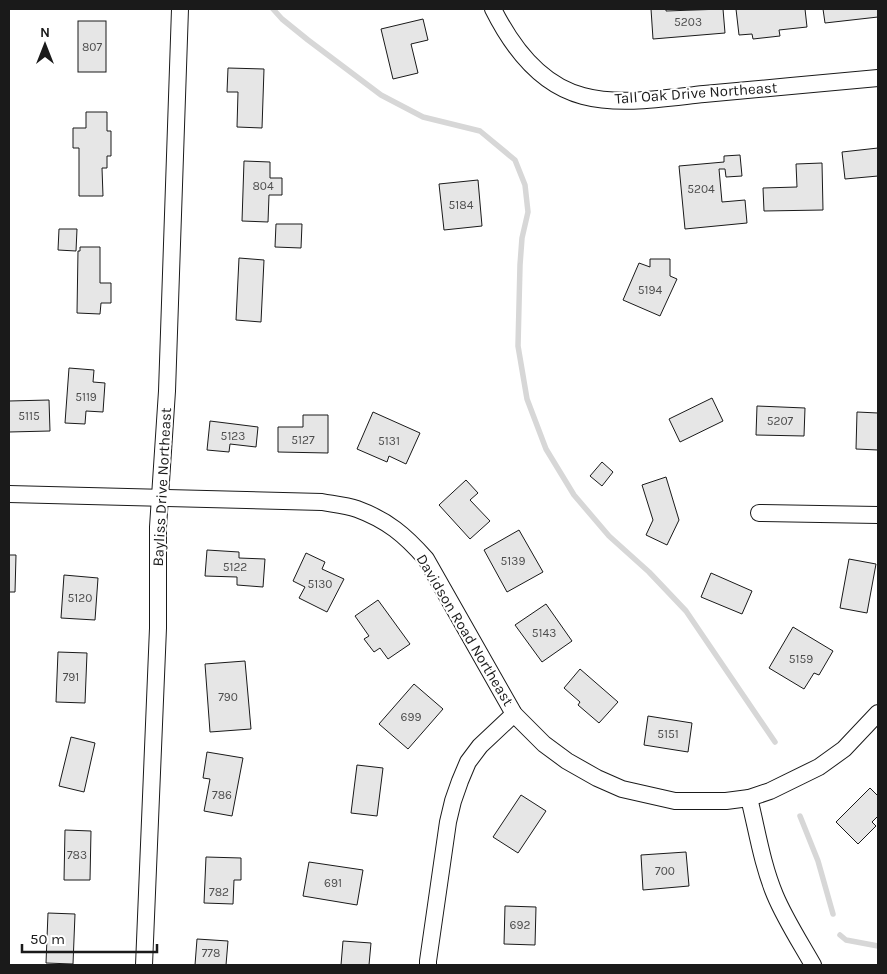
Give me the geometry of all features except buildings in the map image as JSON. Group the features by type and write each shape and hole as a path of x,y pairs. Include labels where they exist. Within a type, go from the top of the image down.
{"street":[{"name":"Bayliss Drive Northeast","path":"144,965 158,628 160,498 167,391 180,9"},
{"name":"Tall Oak Drive Northeast","path":"494,9 517,50 533,67 547,79 582,96 606,100 647,100 878,78"},
{"name":"Davidson Road Northeast","path":"9,494 322,502 356,508 384,521 408,539 426,559 514,714 544,744 567,761 597,778 622,789 675,801 726,801 749,798 770,791 819,767 844,748 878,713"},
{"path":"758,513 878,515"},
{"path":"428,965 448,822 455,794 468,762 476,751 514,714"},
{"path":"749,798 760,850 774,894 786,920 813,965"}],"waterway":[{"path":"273,9 282,19 308,40 381,95 423,117 480,131 515,160 525,185 528,212 522,238 518,346 527,399 546,449 574,495 609,536 649,572 686,611 775,742"},
{"path":"800,816 818,861 833,914"},
{"path":"840,935 846,940 878,946"}]}
